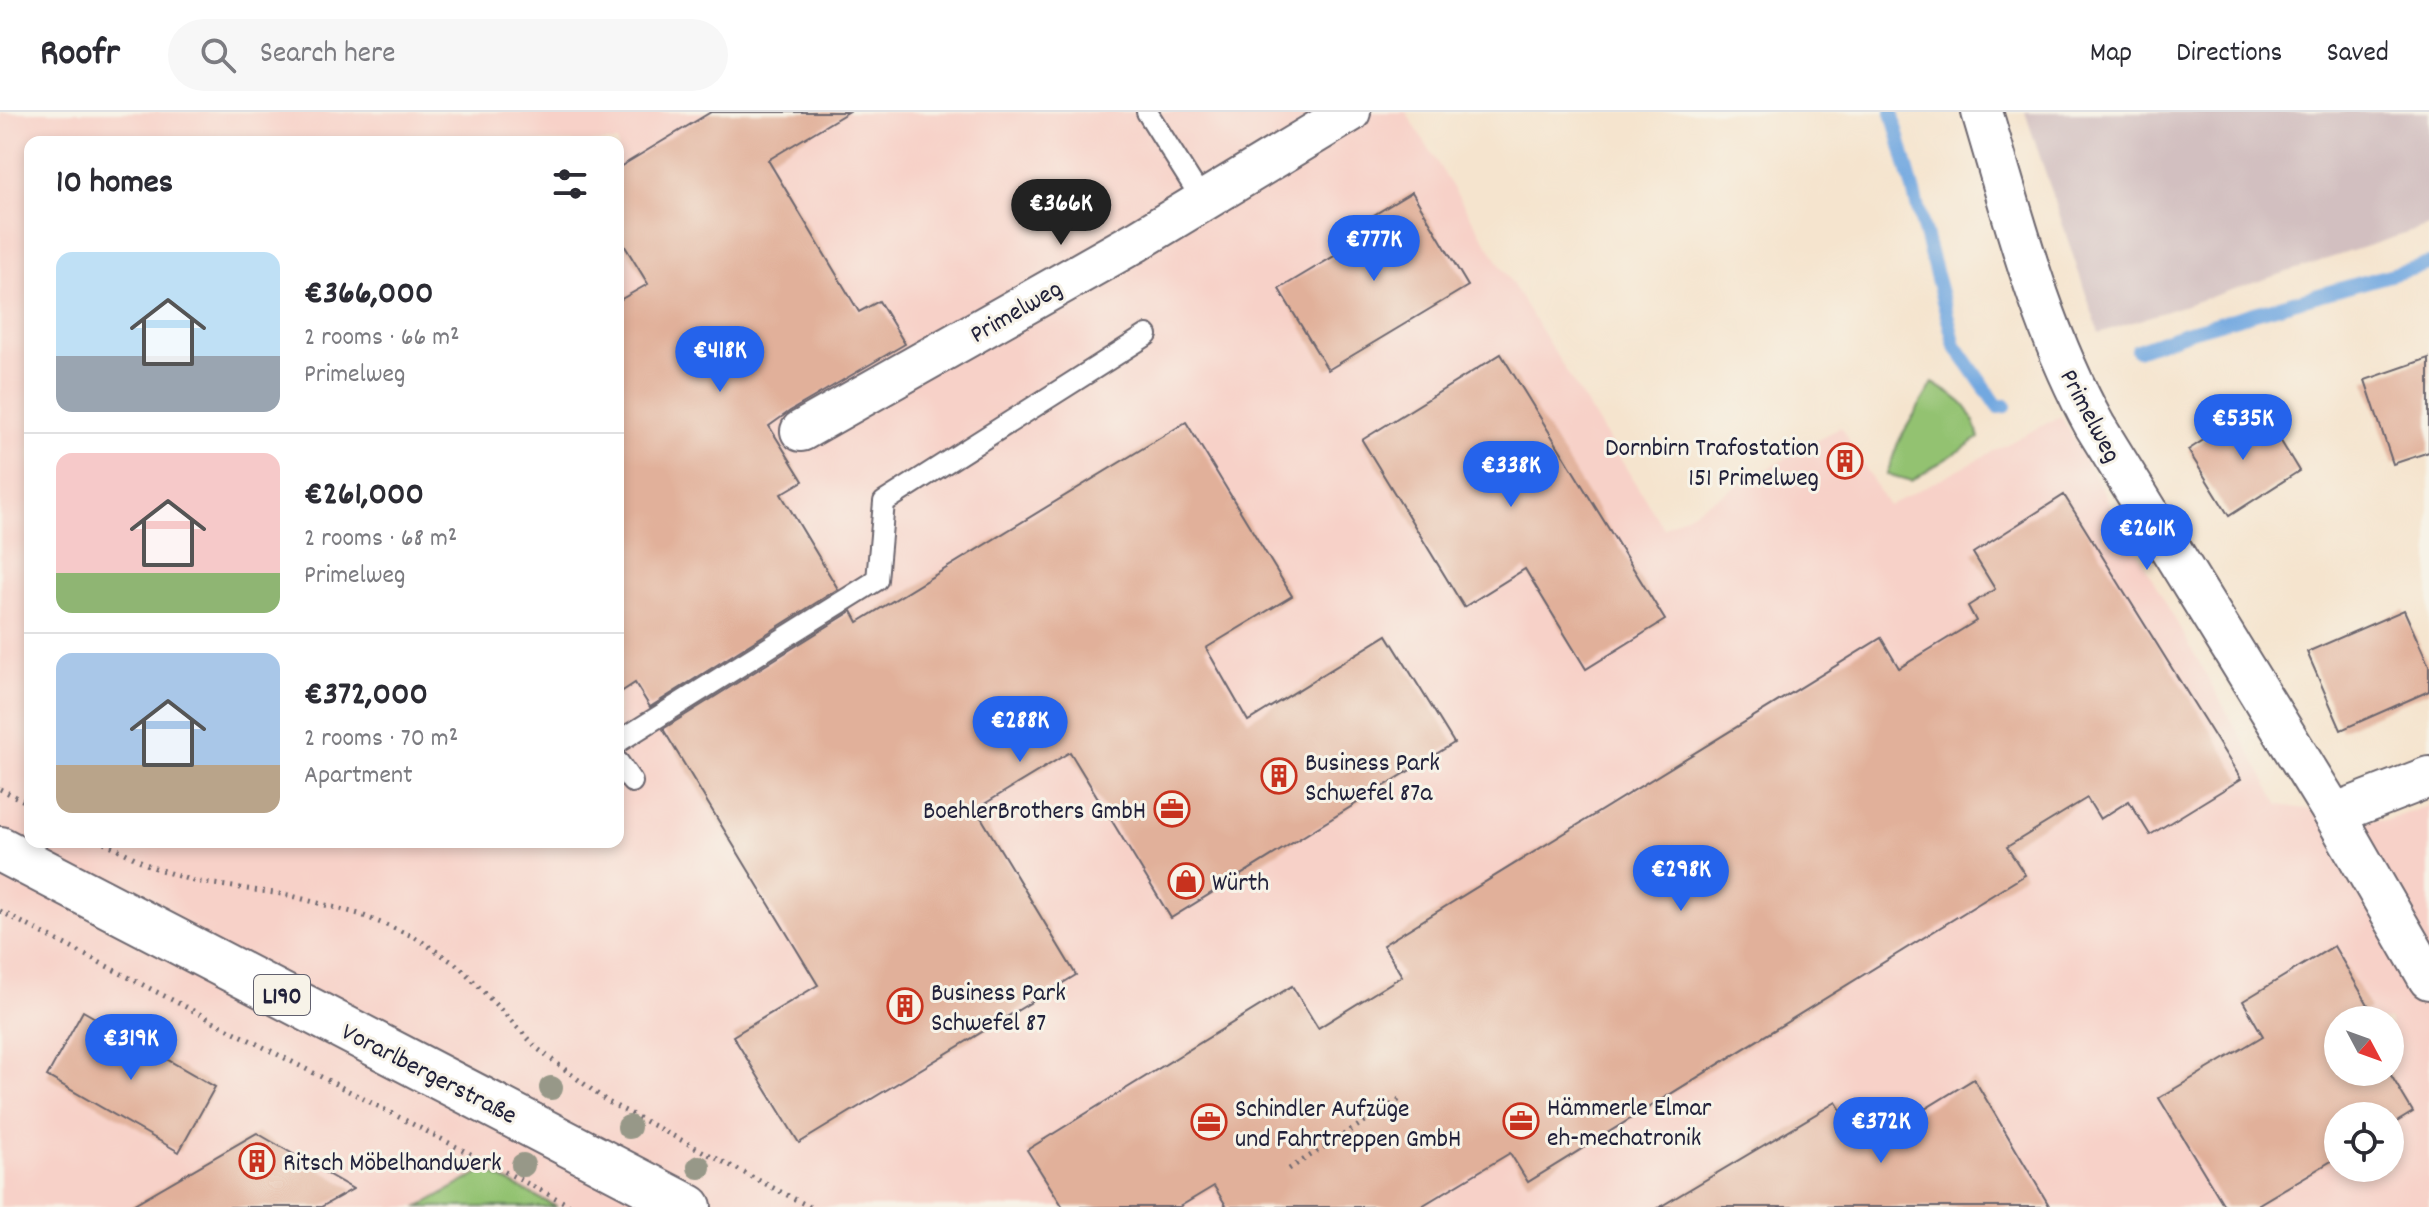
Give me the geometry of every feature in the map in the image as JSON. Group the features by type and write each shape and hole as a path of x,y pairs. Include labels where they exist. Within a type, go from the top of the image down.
{"main road":[{"name":"Vorarlbergerstraße","path":"0,849 689,1207"}],"street":[{"name":"Primelweg","path":"801,431 1203,201 1350,112"},
{"name":"Primelweg","path":"1982,112 2040,306 2073,387 2334,814 2429,979"},
{"path":"2334,814 2429,777"}],"lane":[{"path":"1147,112 1203,201"},
{"path":"624,738 877,580 884,502 1147,335"},
{"path":"624,771 632,782"}],"path":[{"path":"0,789 24,801"},
{"path":"116,848 152,867 193,881 288,895 359,914 415,937 460,967 538,1049 608,1102 810,1207"},
{"path":"0,911 573,1207"},
{"path":"1289,1169 1399,1100"}],"shaded area":[{"path":"0,112 1406,112 1663,528 1841,427 1888,506 2061,416 2279,805 2384,821 2429,806 2429,1207 557,1207 485,1170 419,1207 0,1207"},
{"path":"2025,112 2429,112 2429,226 2099,333"}],"green space":[{"path":"1933,383 1964,405 1973,418 1979,438 1911,481 1887,474 1899,440"},
{"path":"485,1170 557,1207 419,1207"}],"building":[{"path":"711,112 848,112 768,160 859,312 879,301 905,344 769,426 803,481 781,494 838,589 650,707 635,683 624,690 624,298 648,284 624,245 624,164"},
{"path":"1412,192 1468,286 1328,370 1279,289 1356,243 1349,230"},
{"path":"1501,354 1665,620 1586,669 1525,569 1464,607 1362,440"},
{"path":"2429,358 2429,452 2393,464 2365,380"},
{"path":"2252,409 2273,443 2279,438 2299,471 2229,516 2188,450"},
{"path":"1186,422 1292,596 1206,648 1248,721 1387,635 1454,743 1171,918 1070,752 976,809 1076,975 799,1143 733,1036 818,985 663,729 852,611 858,622"},
{"path":"2064,495 2241,779 2150,835 2129,801 2100,819 2087,798 2007,847 2025,875 1528,1182 1510,1153 1420,1207 1227,1207 1214,1186 1179,1207 1063,1207 1027,1150 1292,986 1318,1028 1402,976 1383,945 1881,638 1899,668 1976,621 1968,606 1995,589 1973,553"},
{"path":"2404,610 2429,666 2429,691 2341,730 2307,652"},
{"path":"2334,946 2369,1006 2324,1006 2324,1086 2397,1086 2413,1112 2404,1117 2404,1102 2324,1102 2324,1165 2254,1207 2225,1207 2159,1098 2263,1036 2243,1001"},
{"path":"83,1011 215,1087 179,1152 47,1076"},
{"path":"1974,1079 2050,1207 1660,1207 1836,1102 1863,1147"},
{"name":"Ritsch Möbelhandwerk","path":"257,1133 353,1189 321,1207 129,1207"}],"waterway":[{"path":"1892,112 1955,345 1998,407 2005,406"},
{"path":"2137,350 2194,330 2429,264"}],"place":[{"name":"Dornbirn Trafostation 151 Primelweg","path":"1845,461"},
{"name":"Business Park Schwefel 87a","path":"1279,776"},
{"name":"BoehlerBrothers GmbH","path":"1172,809"},
{"name":"Würth","path":"1186,881"},
{"name":"Business Park Schwefel 87","path":"905,1006"},
{"name":"Hämmerle Elmar eh-mechatronik","path":"1521,1121"},
{"name":"Schindler Aufzüge und Fahrtreppen GmbH","path":"1209,1122"},
{"name":"Ritsch Möbelhandwerk","path":"257,1161"}]}
